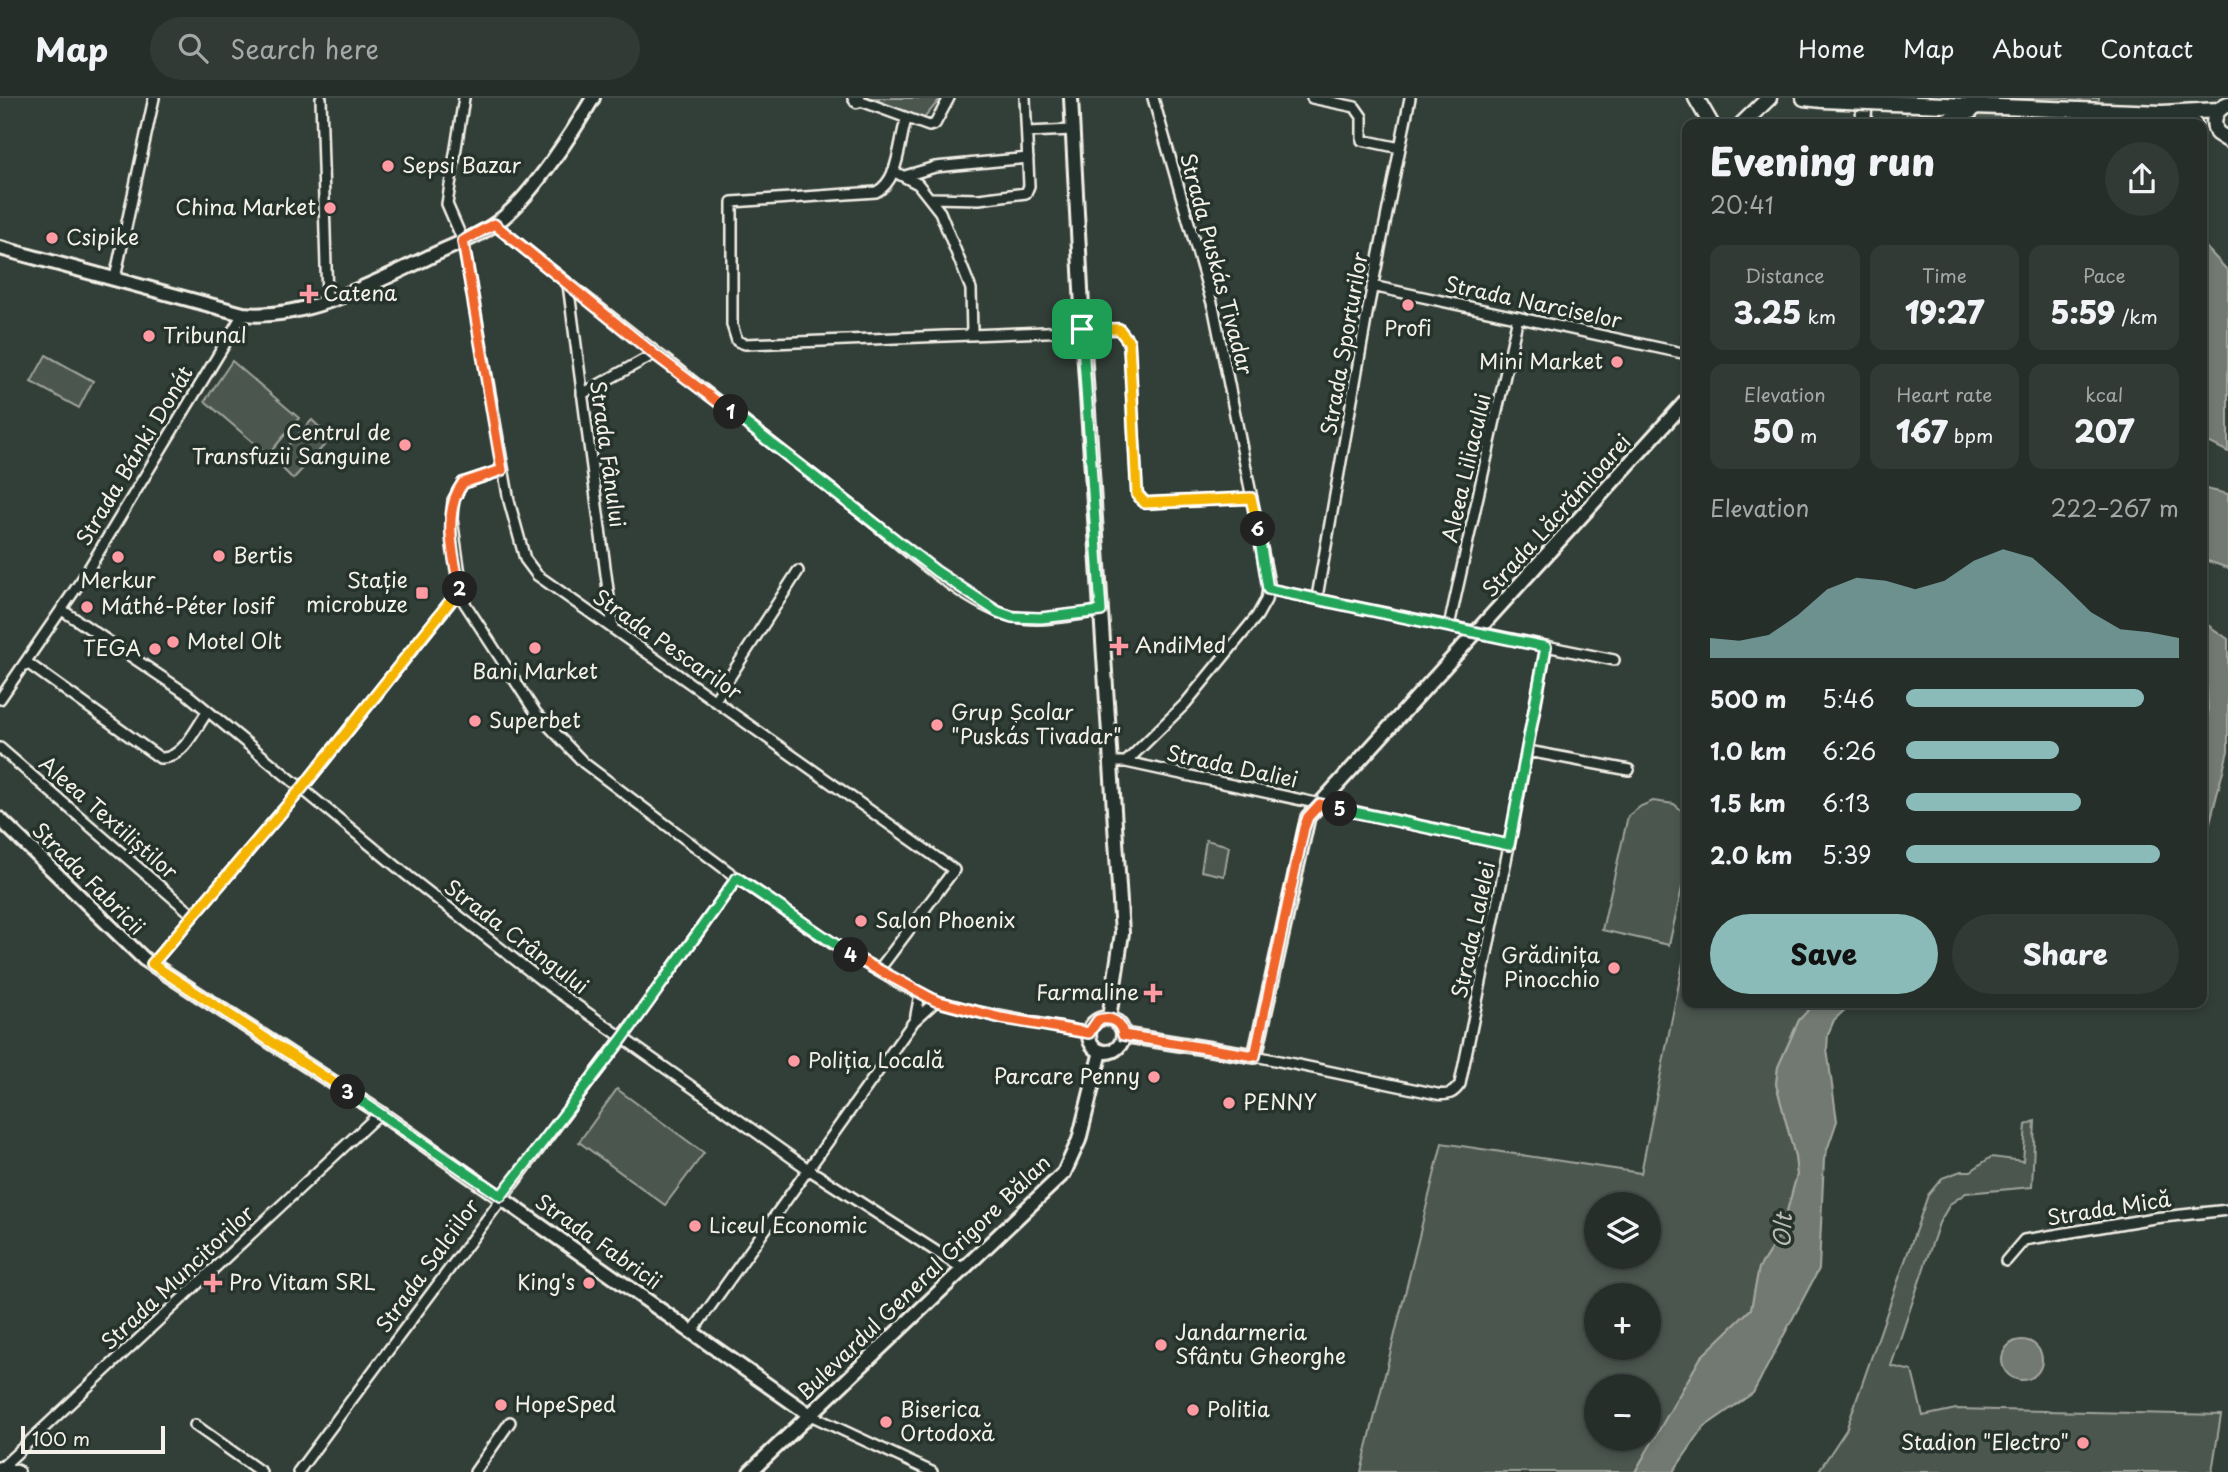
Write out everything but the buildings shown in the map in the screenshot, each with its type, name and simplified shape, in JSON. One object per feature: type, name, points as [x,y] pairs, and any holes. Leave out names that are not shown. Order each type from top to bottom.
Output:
[{"type":"main road","points":[[0,248],[243,314],[268,315],[365,287],[494,224],[527,192],[593,98]]},
{"type":"main road","points":[[1071,98],[1082,329],[1122,933],[1109,1018]]},
{"type":"main road","points":[[1696,98],[1708,119]]},
{"type":"main road","points":[[1747,119],[1769,98]]},
{"type":"main road","points":[[1804,98],[2162,113],[2223,105]]},
{"type":"main road","points":[[1863,119],[1865,98]]},
{"type":"main road","points":[[1962,98],[1986,107]]},
{"type":"main road","points":[[2223,105],[2213,121],[2224,139]]},
{"type":"main road","points":[[1946,119],[1986,107]]},
{"type":"main road","points":[[2162,113],[2179,119]]},
{"type":"main road","points":[[2207,130],[2224,139]]},
{"type":"main road","name":"Strada Lăcrămioarei","points":[[1255,1056],[1308,817],[1479,633],[1682,406]]},
{"type":"main road","name":"Strada Fabricii","points":[[0,819],[124,943],[152,964],[380,1113],[810,1415]]},
{"type":"main road","points":[[1109,1018],[1118,1023],[1123,1035],[1116,1048],[1101,1051],[1092,1044],[1089,1033],[1098,1020],[1109,1018]]},
{"type":"main road","points":[[1123,1035],[1255,1056]]},
{"type":"main road","name":"Bulevardul General Grigore Bălan","points":[[750,1472],[1064,1173],[1079,1140],[1101,1051]]},
{"type":"main road","points":[[0,1468],[17,1472]]},
{"type":"street","points":[[115,278],[155,98]]},
{"type":"street","points":[[321,98],[327,300]]},
{"type":"street","name":"Strada Pescarilor","points":[[464,98],[447,204],[463,241],[502,470],[520,546],[530,568],[954,870],[878,971]]},
{"type":"street","points":[[855,99],[921,125],[935,124],[949,98]]},
{"type":"street","points":[[932,198],[1021,195],[1029,186],[1025,98]]},
{"type":"street","name":"Strada Puskás Tivadar","points":[[1153,98],[1218,323],[1251,498],[1266,561],[1268,589]]},
{"type":"street","points":[[1312,98],[1355,107],[1362,117],[1362,140],[1400,148]]},
{"type":"street","name":"Strada Sporturilor","points":[[1317,597],[1372,286],[1410,98]]},
{"type":"street","points":[[906,120],[888,184],[876,191],[734,200],[732,295],[734,335],[737,341],[745,344],[1119,329],[1129,342],[1137,494],[1145,503],[1251,498]]},
{"type":"street","points":[[1027,132],[1073,130]]},
{"type":"street","points":[[905,176],[935,167],[1028,158]]},
{"type":"street","points":[[893,171],[905,176],[932,198],[971,289],[972,334]]},
{"type":"street","points":[[494,224],[654,354],[936,571],[985,605],[998,612],[1024,618],[1101,611]]},
{"type":"street","name":"Strada Fânului","points":[[568,284],[613,628]]},
{"type":"street","name":"Strada Narciselor","points":[[1372,286],[1682,353]]},
{"type":"street","name":"Strada Bánki Donát","points":[[0,699],[62,610],[243,314]]},
{"type":"street","name":"Aleea Liliacului","points":[[1449,626],[1518,317]]},
{"type":"street","points":[[582,394],[654,354]]},
{"type":"street","points":[[502,470],[463,483],[453,500],[453,539],[460,590],[470,613],[536,713],[566,747],[610,784],[737,878],[878,971],[920,994],[936,1001],[1001,1018],[1089,1033]]},
{"type":"street","points":[[715,700],[798,571]]},
{"type":"street","points":[[1126,762],[1172,718],[1223,658],[1262,610],[1268,589],[1614,660]]},
{"type":"street","points":[[152,964],[303,787],[460,590]]},
{"type":"street","name":"Strada Crângului","points":[[62,610],[208,711],[492,944],[808,1169],[965,1270]]},
{"type":"street","name":"Strada Lalelei","points":[[1255,1056],[1437,1094],[1451,1093],[1460,1084],[1528,751],[1546,647]]},
{"type":"street","points":[[26,662],[160,758],[169,759],[177,755],[208,711]]},
{"type":"street","name":"Aleea Textiliștilor","points":[[0,748],[193,915]]},
{"type":"street","points":[[1528,751],[1629,770]]},
{"type":"street","name":"Strada Daliei","points":[[1111,762],[1126,762],[1509,845]]},
{"type":"street","name":"Strada Salciilor","points":[[299,1472],[501,1196],[623,1038],[737,878]]},
{"type":"street","points":[[914,1021],[920,994]]},
{"type":"street","points":[[692,1332],[914,1021],[936,1001]]},
{"type":"street","name":"Strada Muncitorilor","points":[[0,1468],[380,1113]]},
{"type":"street","name":"Strada Mică","points":[[2007,1261],[2024,1240],[2154,1218],[2228,1210]]},
{"type":"street","points":[[810,1415],[932,1472]]},
{"type":"street","points":[[475,1472],[510,1422]]},
{"type":"street","points":[[195,1425],[261,1472]]},
{"type":"shaded area","points":[[870,98],[939,98],[940,99],[921,122]]},
{"type":"shaded area","points":[[1909,98],[2099,98],[2096,119],[1906,119]]},
{"type":"shaded area","points":[[46,355],[93,381],[79,408],[31,382]]},
{"type":"shaded area","points":[[232,361],[299,418],[268,455],[205,401]]},
{"type":"shaded area","points":[[312,420],[331,438],[293,479],[274,460]]},
{"type":"shaded area","points":[[1653,801],[1674,804],[1682,811],[1682,888],[1669,945],[1602,930],[1628,816]]},
{"type":"shaded area","points":[[1206,840],[1229,846],[1224,876],[1201,871]]},
{"type":"shaded area","points":[[1682,968],[1682,1008],[1810,1008],[1799,1020],[1778,1067],[1776,1084],[1795,1156],[1797,1175],[1781,1233],[1759,1268],[1751,1309],[1701,1357],[1661,1427],[1661,1374],[1584,1374],[1584,1451],[1647,1451],[1635,1472],[1361,1472],[1442,1143],[1641,1173]]},
{"type":"shaded area","points":[[617,1089],[704,1153],[665,1205],[579,1142]]},
{"type":"shaded area","points":[[2035,1121],[2032,1187],[1966,1193],[1950,1204],[1939,1223],[1891,1366],[1912,1371],[1923,1416],[1956,1409],[2221,1415],[2212,1472],[1818,1472],[1846,1430],[1928,1195],[1942,1178],[1961,1171],[1971,1171],[1991,1157],[2023,1161],[2026,1125]]},
{"type":"water","points":[[2207,248],[2228,271],[2228,452],[2207,442]]},
{"type":"water","points":[[2207,489],[2228,494],[2228,568],[2207,561]]},
{"type":"water","points":[[2207,624],[2228,639],[2228,751],[2207,834],[2207,720]]},
{"type":"water","name":"Olt","points":[[1810,1008],[1847,1008],[1834,1020],[1828,1034],[1827,1049],[1837,1121],[1824,1159],[1819,1269],[1753,1393],[1704,1427],[1673,1472],[1635,1472],[1647,1451],[1661,1451],[1661,1427],[1701,1357],[1751,1309],[1759,1268],[1781,1233],[1797,1175],[1795,1156],[1776,1084],[1778,1067],[1799,1020]]},
{"type":"water","points":[[2022,1340],[2030,1341],[2036,1346],[2041,1352],[2041,1368],[2036,1374],[2030,1379],[2022,1380],[2014,1379],[2008,1374],[2003,1368],[2002,1360],[2003,1352],[2008,1346],[2014,1341]]},
{"type":"place","name":"Sepsi Bazar","points":[[388,166]]},
{"type":"place","name":"China Market","points":[[330,208]]},
{"type":"place","name":"Csipike","points":[[52,238]]},
{"type":"place","name":"Catena","points":[[309,294]]},
{"type":"place","name":"Profi","points":[[1408,305]]},
{"type":"place","name":"Tribunal","points":[[149,336]]},
{"type":"place","name":"Mini Market","points":[[1617,362]]},
{"type":"place","name":"Centrul de Transfuzii Sanguine","points":[[405,445]]},
{"type":"place","name":"Bertis","points":[[219,556]]},
{"type":"place","name":"Merkur","points":[[118,557]]},
{"type":"place","name":"Stație microbuze","points":[[422,593]]},
{"type":"place","name":"Máthé-Péter Iosif","points":[[87,607]]},
{"type":"place","name":"Motel Olt","points":[[173,642]]},
{"type":"place","name":"AndiMed","points":[[1119,646]]},
{"type":"place","name":"Bani Market","points":[[535,648]]},
{"type":"place","name":"TEGA","points":[[155,649]]},
{"type":"place","name":"Superbet","points":[[475,721]]},
{"type":"place","name":"Grup Școlar \"Puskás Tivadar\"","points":[[937,725]]},
{"type":"place","name":"Salon Phoenix","points":[[861,921]]},
{"type":"place","name":"Grădinița Pinocchio","points":[[1614,968]]},
{"type":"place","name":"Farmaline","points":[[1153,993]]},
{"type":"place","name":"Poliția Locală","points":[[794,1061]]},
{"type":"place","name":"Parcare Penny","points":[[1154,1077]]},
{"type":"place","name":"PENNY","points":[[1229,1103]]},
{"type":"place","name":"Liceul Economic","points":[[695,1226]]},
{"type":"place","name":"Pro Vitam SRL","points":[[213,1283]]},
{"type":"place","name":"King's","points":[[589,1283]]},
{"type":"place","name":"Jandarmeria Sfântu Gheorghe","points":[[1161,1345]]},
{"type":"place","name":"HopeSped","points":[[501,1405]]},
{"type":"place","name":"Politia","points":[[1193,1410]]},
{"type":"place","name":"Biserica Ortodoxă","points":[[886,1422]]},
{"type":"place","name":"Stadion \"Electro\"","points":[[2083,1443]]},
{"type":"route","points":[[494,224],[654,354],[936,571],[985,605],[1012,617],[1064,617],[1101,611],[1082,329],[1119,329],[1129,342],[1137,494],[1145,503],[1251,498],[1266,561],[1268,589],[1546,647],[1509,845],[1320,804],[1308,817],[1255,1056],[1123,1035],[1121,1026],[1109,1018],[1094,1023],[1089,1033],[1001,1018],[936,1001],[861,962],[737,878],[623,1038],[501,1196],[380,1113],[152,964],[303,787],[460,590],[453,539],[453,500],[463,483],[502,470],[463,241],[494,224]]}]
